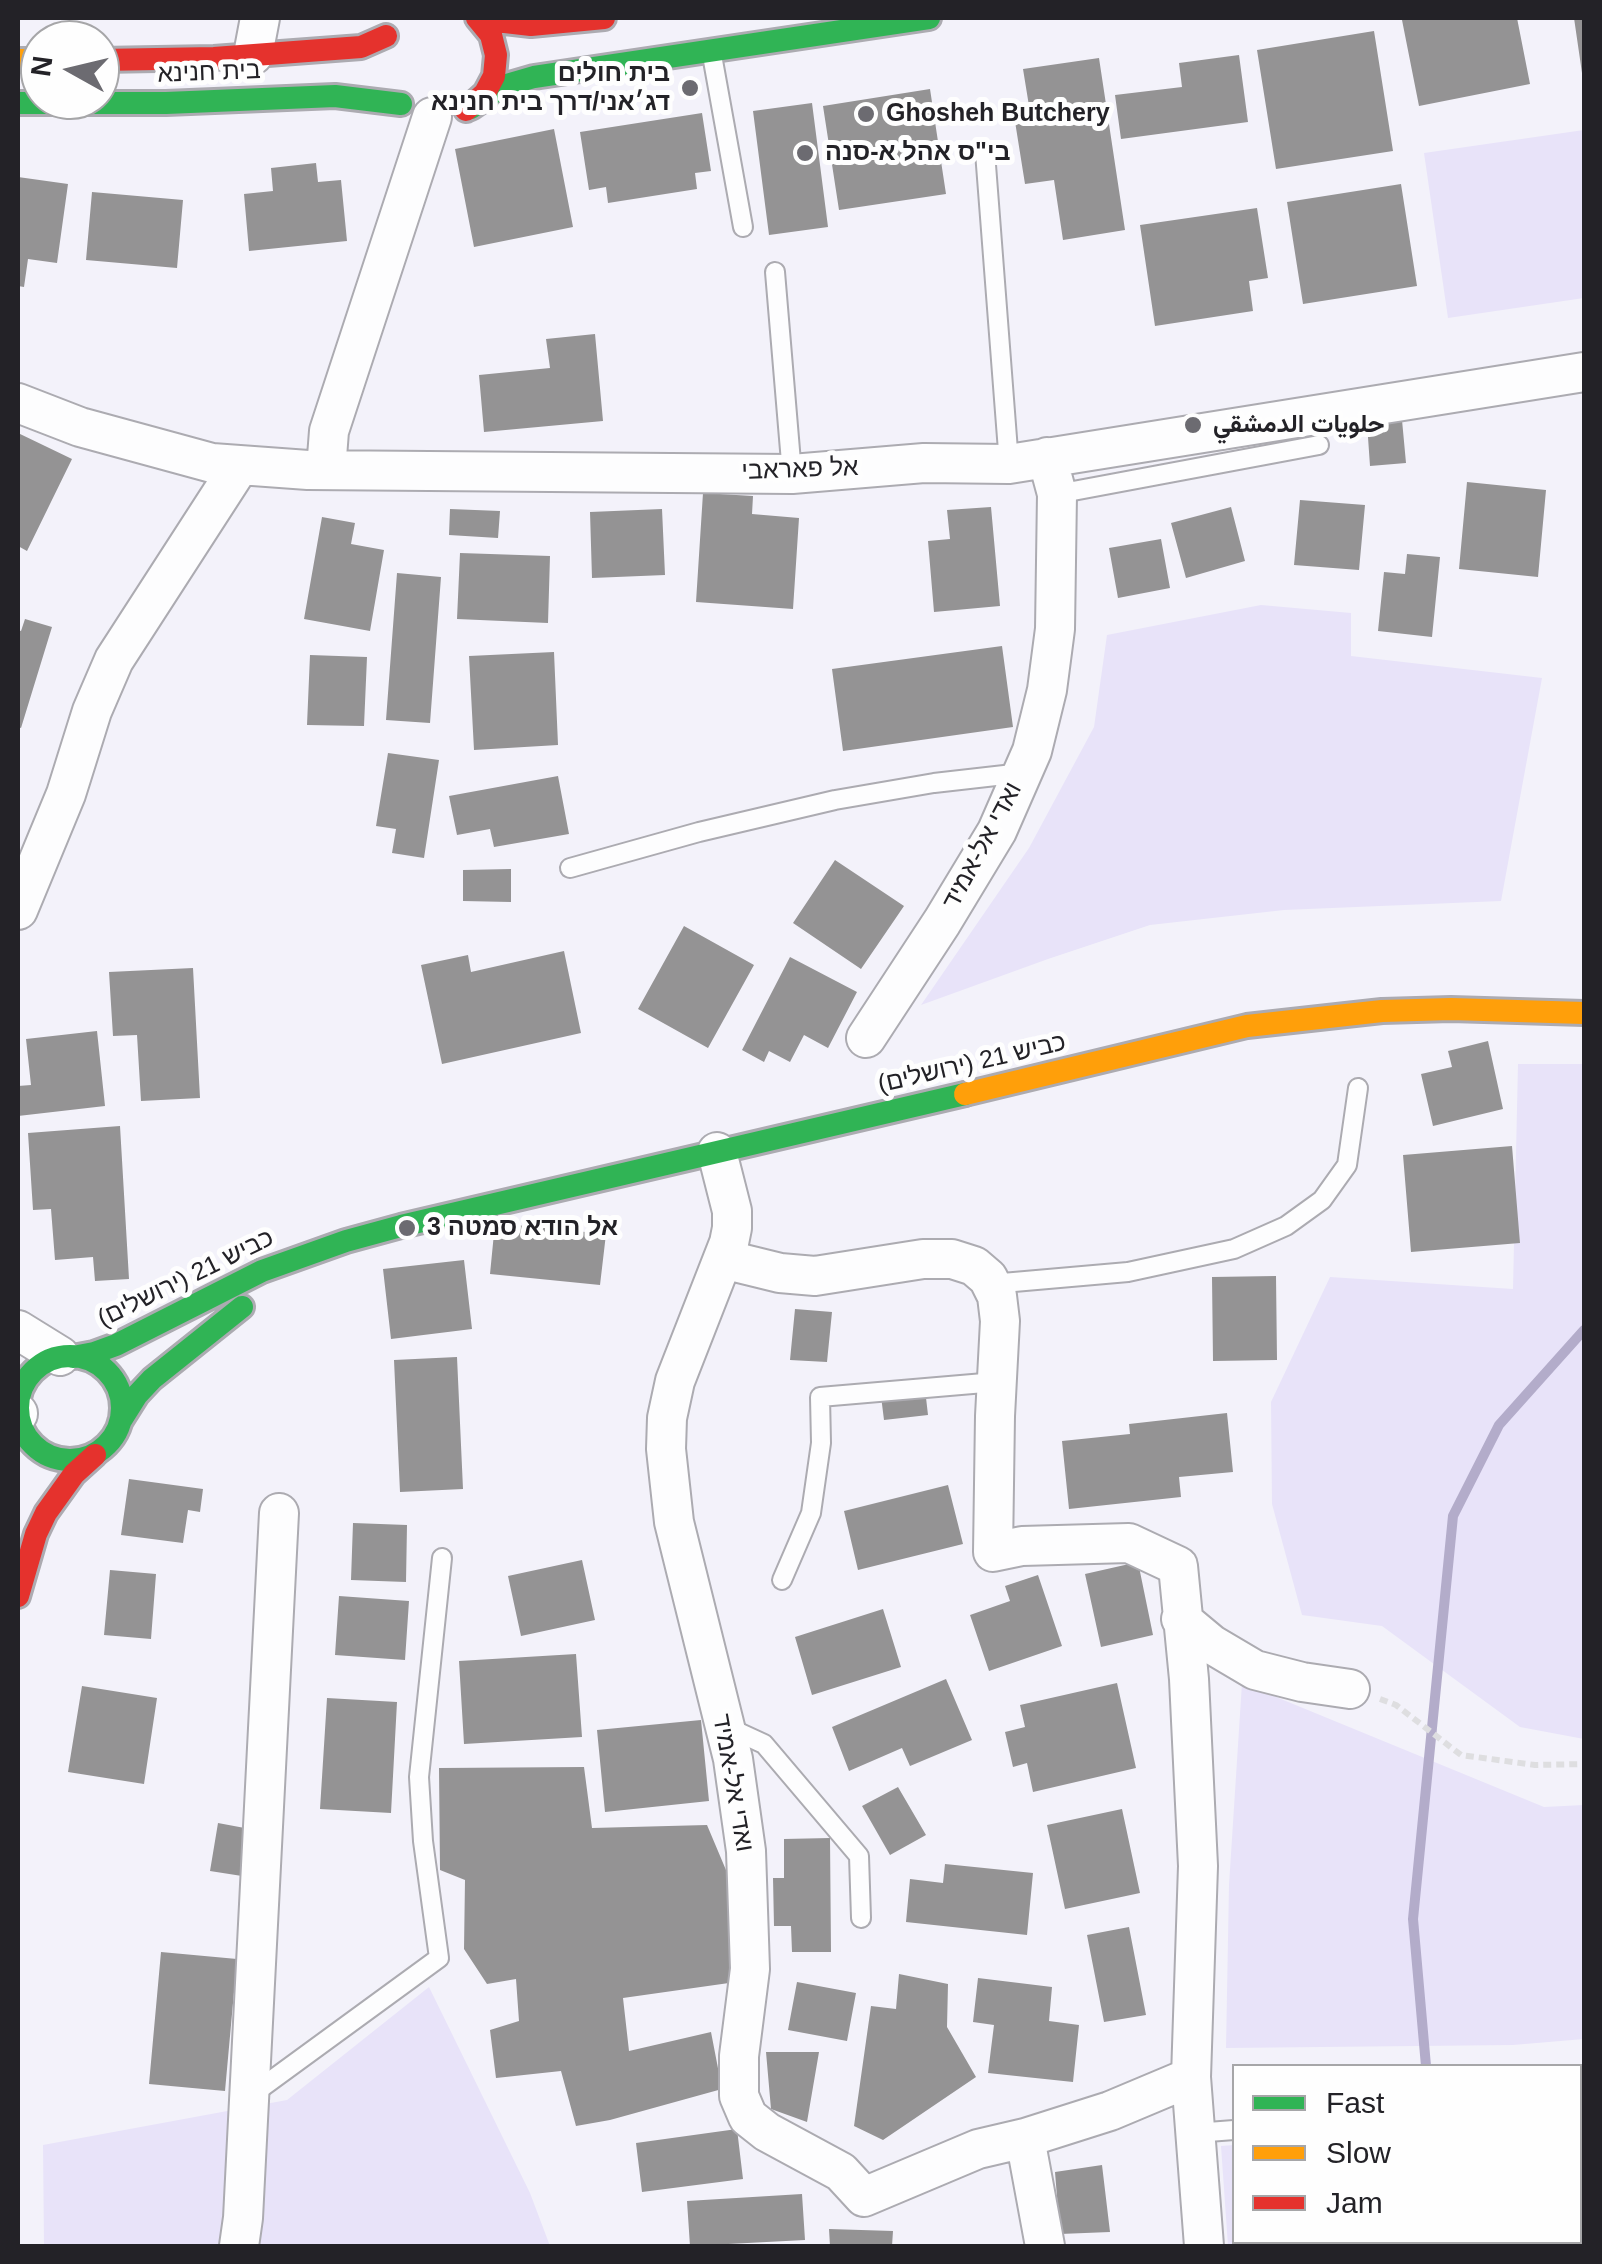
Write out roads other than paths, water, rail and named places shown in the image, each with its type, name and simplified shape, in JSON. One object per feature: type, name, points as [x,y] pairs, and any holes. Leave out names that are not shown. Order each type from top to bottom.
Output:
[{"type":"main road","points":[[478,18],[532,25],[604,18]]},
{"type":"main road","points":[[471,108],[485,94],[494,76],[496,55],[490,35],[478,18]]},
{"type":"main road","points":[[471,108],[503,86],[534,76],[930,18]]},
{"type":"main road","name":"בית חנינא","points":[[120,60],[361,48],[389,36]]},
{"type":"main road","points":[[385,80],[388,89],[417,111]]},
{"type":"main road","name":"בית חנינא","points":[[18,103],[166,103],[335,96],[452,116],[471,108]]},
{"type":"main road","name":"כביש 21 (ירושלים)","points":[[66,1356],[116,1344],[278,1264],[380,1232],[1247,1026],[1418,1009],[1584,1012]]},
{"type":"main road","name":"כביש 21 (ירושלים)","points":[[120,1422],[152,1379],[241,1307],[309,1266],[380,1232]]},
{"type":"main road","points":[[18,1454],[19,1393],[27,1377],[41,1364],[66,1356],[86,1358],[110,1373],[119,1388],[119,1428],[106,1447],[74,1474],[46,1514],[18,1596]]},
{"type":"main road","points":[[19,1417],[24,1434],[37,1450],[54,1458],[75,1460],[94,1455]]},
{"type":"street","points":[[253,54],[260,18]]},
{"type":"street","points":[[326,470],[329,431],[417,111]]},
{"type":"street","name":"אל פאראבי","points":[[18,403],[80,427],[212,463],[326,470],[792,474],[924,462],[1009,464],[1584,372]]},
{"type":"street","name":"ואדי אל-אמיד","points":[[866,1038],[997,831],[1032,752],[1056,629],[1057,494],[1047,457]]},
{"type":"street","points":[[18,910],[66,794],[104,682],[240,465]]},
{"type":"street","name":"ואדי אל-אמיד","points":[[717,1152],[732,1211],[732,1228],[675,1381],[667,1418],[666,1450],[674,1522],[732,1759],[746,1851],[750,1969],[739,2056],[739,2096],[748,2117],[767,2132],[841,2172],[864,2197],[978,2148],[1025,2138]]},
{"type":"street","points":[[723,1259],[816,1276],[923,1259],[952,1259],[974,1266],[988,1278],[997,1296],[1000,1320],[993,1552],[1022,1546],[1129,1542],[1178,1566],[1198,1866],[1191,2077],[1204,2246]]},
{"type":"street","points":[[18,1330],[66,1356]]},
{"type":"street","points":[[239,2246],[280,1514]]},
{"type":"street","points":[[1181,1619],[1211,1644],[1256,1670],[1302,1682],[1350,1688]]},
{"type":"street","points":[[1045,2246],[1025,2138],[1110,2111],[1191,2077]]},
{"type":"lane","points":[[711,50],[743,226]]},
{"type":"lane","points":[[984,152],[1009,464]]},
{"type":"lane","points":[[775,272],[792,474]]},
{"type":"lane","points":[[1057,494],[1319,445]]},
{"type":"lane","points":[[570,868],[698,832],[835,800],[934,783],[1022,774]]},
{"type":"lane","points":[[991,1284],[1128,1272],[1234,1249],[1286,1226],[1322,1200],[1347,1166],[1358,1088]]},
{"type":"lane","points":[[782,1580],[811,1513],[821,1443],[820,1397],[996,1382]]},
{"type":"lane","points":[[249,2096],[439,1958],[423,1841],[419,1777],[442,1558]]},
{"type":"lane","points":[[724,1726],[764,1744],[859,1856],[861,1918]]},
{"type":"lane","points":[[1195,2132],[1232,2130]]},
{"type":"waterway","points":[[1426,2064],[1413,1919],[1453,1516],[1499,1425],[1584,1330]]},
{"type":"place","name":"בית חולים דג׳אני/דרך בית חנינא","points":[[690,88]]},
{"type":"place","name":"Ghosheh Butchery","points":[[866,114]]},
{"type":"place","name":"בי\"ס אהל א-סנה","points":[[805,153]]},
{"type":"place","name":"حلويات الدمشقي","points":[[1193,425]]},
{"type":"place","name":"אל הודא סמטה 3","points":[[407,1228]]}]
